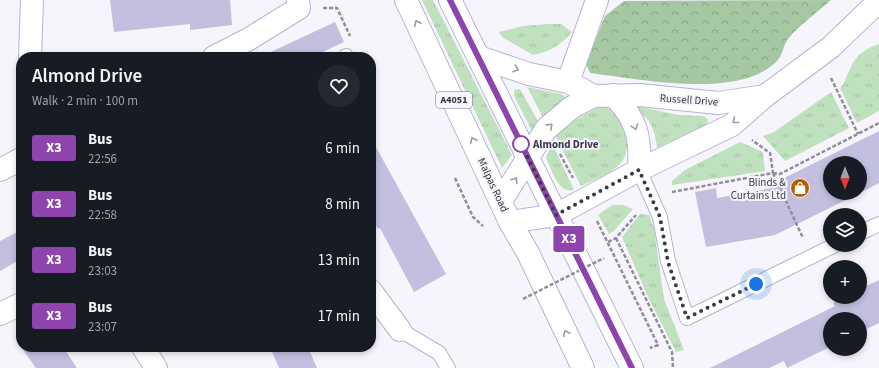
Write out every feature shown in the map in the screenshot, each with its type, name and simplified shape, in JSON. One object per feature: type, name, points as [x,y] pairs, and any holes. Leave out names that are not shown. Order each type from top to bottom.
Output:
[{"type":"street","points":[[30,52],[32,0]]},
{"type":"street","name":"Malpas Road","points":[[406,0],[510,222],[528,253],[583,368]]},
{"type":"street","points":[[450,0],[632,368]]},
{"type":"street","points":[[568,82],[597,0]]},
{"type":"street","points":[[224,52],[249,39],[298,4]]},
{"type":"street","name":"Russell Drive","points":[[510,222],[556,215],[639,170],[732,125],[765,96],[831,47],[878,4]]},
{"type":"street","name":"Russell Drive","points":[[479,57],[529,74],[568,82],[604,96],[627,109],[636,127],[640,154],[639,170]]},
{"type":"street","name":"Russell Drive","points":[[501,201],[546,129],[572,107],[604,96],[640,95],[718,103],[765,96]]},
{"type":"street","points":[[0,170],[16,162]]},
{"type":"street","points":[[376,298],[400,330]]},
{"type":"street","points":[[0,314],[16,306]]},
{"type":"street","points":[[146,352],[156,368]]},
{"type":"lane","points":[[639,170],[660,217],[668,262],[687,318],[823,251]]},
{"type":"lane","points":[[867,230],[879,224]]},
{"type":"lane","points":[[400,330],[439,353],[448,368]]},
{"type":"path","points":[[298,4],[337,8],[350,37],[347,52]]},
{"type":"path","points":[[820,55],[858,134]]},
{"type":"path","points":[[608,242],[616,238],[651,196],[772,173],[780,174],[879,123]]},
{"type":"path","points":[[732,125],[770,153],[772,173],[811,257]]},
{"type":"path","points":[[546,129],[608,242],[658,345],[649,349],[645,342]]},
{"type":"path","points":[[454,178],[473,217],[488,230]]},
{"type":"path","points":[[616,238],[672,352],[673,368]]},
{"type":"path","points":[[522,299],[604,258],[607,265]]},
{"type":"green space","points":[[422,0],[433,0],[512,155],[502,168]]},
{"type":"green space","points":[[831,0],[803,23],[786,41],[781,56],[777,61],[760,73],[739,80],[714,84],[661,82],[590,73],[586,64],[605,16],[624,1]]},
{"type":"green space","points":[[561,24],[572,32],[564,41],[554,47],[533,55],[502,37],[499,32],[523,26]]},
{"type":"green space","points":[[879,44],[879,111],[857,123],[840,88],[857,57],[869,48]]},
{"type":"green space","points":[[527,87],[561,94],[567,98],[552,109],[544,119]]},
{"type":"green space","points":[[520,89],[539,123],[532,131],[514,96],[514,90]]},
{"type":"green space","points":[[831,92],[849,128],[785,161],[763,136],[774,132]]},
{"type":"green space","points":[[602,106],[610,109],[622,122],[627,140],[627,149],[624,158],[615,169],[581,186],[556,137],[558,132],[563,128],[583,115]]},
{"type":"green space","points":[[635,106],[679,115],[703,116],[708,119],[707,124],[657,148],[652,126]]},
{"type":"green space","points":[[740,142],[763,152],[765,171],[672,185],[672,181],[685,170]]},
{"type":"green space","points":[[551,146],[554,147],[574,190],[564,188],[556,180],[546,158]]},
{"type":"green space","points":[[613,205],[623,205],[633,209],[614,231],[609,234],[598,215]]},
{"type":"green space","points":[[640,214],[649,215],[654,228],[664,299],[684,350],[676,352],[648,297],[622,237]]},
{"type":"building","points":[[110,0],[230,0],[232,25],[190,30],[190,24],[114,32]]},
{"type":"building","points":[[335,22],[344,42],[323,52],[271,52]]},
{"type":"building","points":[[879,131],[879,183],[867,189],[867,156],[828,156]]},
{"type":"building","points":[[376,147],[446,274],[414,292],[380,228],[378,229],[376,225]]},
{"type":"building","points":[[823,159],[823,200],[846,200],[830,208],[823,208],[823,211],[775,235],[706,247],[695,192],[716,188],[717,198],[783,186],[780,180]]},
{"type":"building","points":[[16,233],[16,262],[0,271],[0,241]]},
{"type":"building","points":[[879,280],[879,323],[867,329],[867,312],[823,312],[823,350],[787,368],[784,361],[769,368],[710,368],[835,306],[834,304],[867,304],[867,286]]},
{"type":"building","points":[[25,352],[66,352],[77,368],[36,368]]},
{"type":"building","points":[[272,352],[310,352],[317,368],[279,368]]},
{"type":"bus line","name":"X3","points":[[450,0],[632,368]]},
{"type":"place","name":"Almond Drive","points":[[521,144]]},
{"type":"place","name":"Blinds & Curtains Ltd","points":[[800,188]]},
{"type":"route","points":[[521,144],[556,215],[639,170],[660,217],[668,262],[687,318],[756,284]]}]
